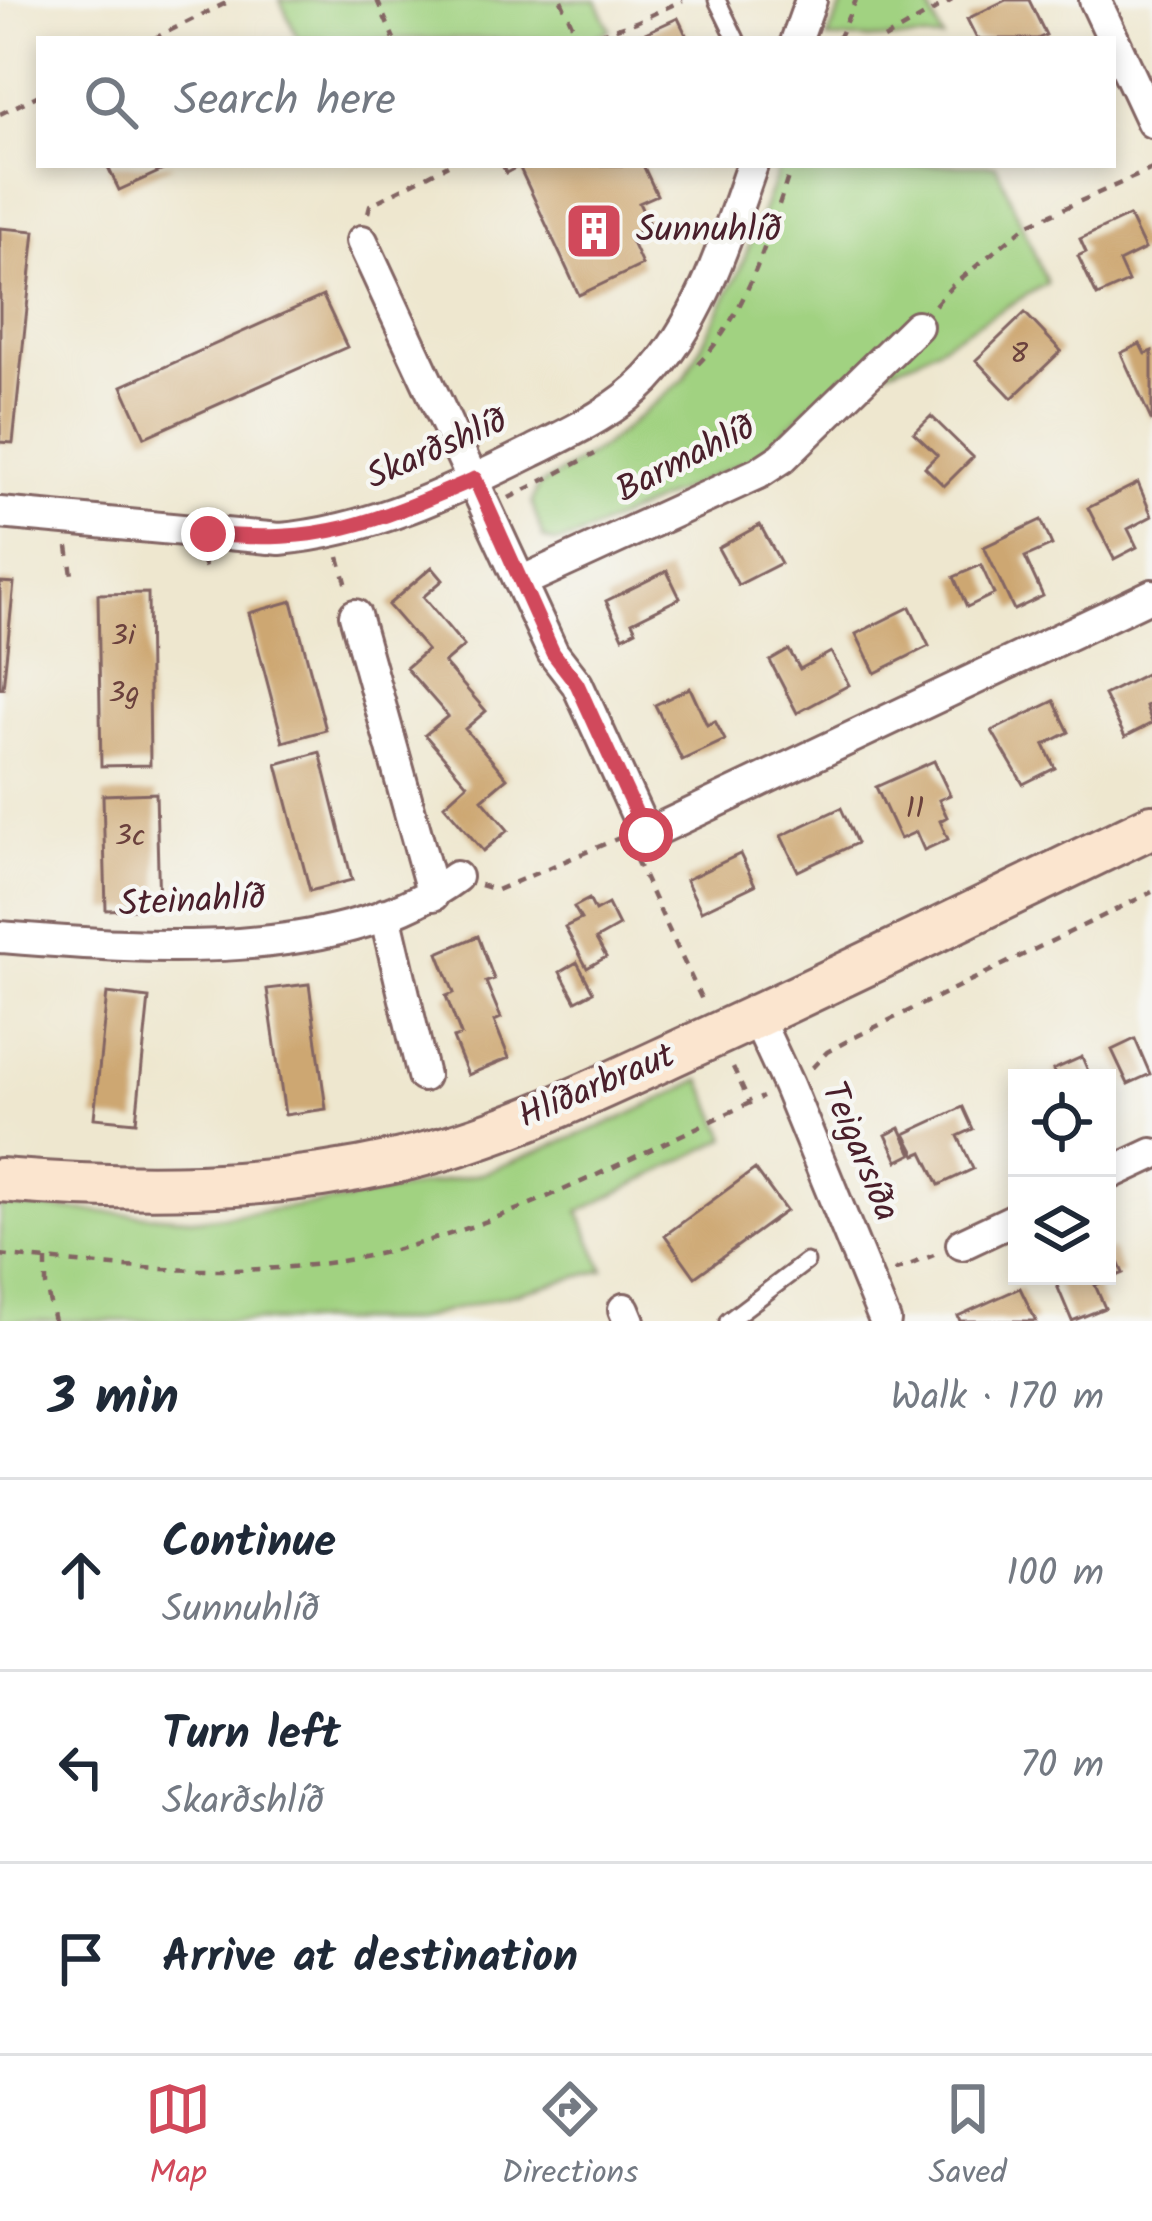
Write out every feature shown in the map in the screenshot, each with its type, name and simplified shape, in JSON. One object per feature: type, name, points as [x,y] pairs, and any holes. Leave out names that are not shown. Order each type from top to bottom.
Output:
[{"type":"main road","name":"Hlíðarbraut","points":[[0,1180],[133,1189],[206,1188],[325,1175],[402,1160],[548,1111],[1152,826]]},
{"type":"street","points":[[798,36],[811,0]]},
{"type":"street","points":[[1095,0],[1112,36]]},
{"type":"street","points":[[1116,45],[1152,122]]},
{"type":"street","name":"Skarðshlíð","points":[[0,513],[280,539],[316,536],[380,520],[475,479],[582,426],[647,379],[678,339],[704,288],[751,168]]},
{"type":"street","points":[[362,241],[553,653],[577,684],[646,835],[1152,595]]},
{"type":"street","name":"Barmahlíð","points":[[521,582],[759,473],[782,458],[916,326]]},
{"type":"street","points":[[355,615],[444,886]]},
{"type":"street","name":"Steinahlíð","points":[[0,938],[156,948],[229,944],[309,933],[385,914],[444,886]]},
{"type":"street","points":[[385,914],[423,1076]]},
{"type":"street","name":"Teigarsíða","points":[[756,1016],[885,1321]]},
{"type":"street","points":[[1116,1171],[1152,1154]]},
{"type":"street","points":[[962,1244],[1008,1222]]},
{"type":"lane","points":[[717,0],[735,36]]},
{"type":"lane","points":[[728,1321],[806,1262]]},
{"type":"path","points":[[159,36],[232,0]]},
{"type":"path","points":[[377,0],[393,36]]},
{"type":"path","points":[[560,0],[578,36]]},
{"type":"path","points":[[590,36],[683,0]]},
{"type":"path","points":[[839,36],[856,0]]},
{"type":"path","points":[[889,36],[952,0]]},
{"type":"path","points":[[0,114],[36,96]]},
{"type":"path","points":[[362,241],[370,205],[442,168]]},
{"type":"path","points":[[916,326],[953,285],[1028,225],[1152,170]]},
{"type":"path","points":[[68,547],[72,575]]},
{"type":"path","points":[[202,559],[207,573]]},
{"type":"path","points":[[444,886],[497,890],[624,836]]},
{"type":"path","points":[[806,1076],[818,1060],[853,1038],[1152,892]]},
{"type":"path","points":[[0,1255],[174,1268],[302,1266],[397,1248],[572,1187],[769,1095]]},
{"type":"path","points":[[870,1280],[962,1244]]},
{"type":"path","points":[[46,1260],[54,1321]]},
{"type":"green space","points":[[280,0],[596,0],[610,30],[597,36],[297,36]]},
{"type":"green space","points":[[845,0],[931,0],[927,3],[942,36],[828,36]]},
{"type":"green space","points":[[779,168],[997,168],[1047,283],[915,360],[820,396],[759,455],[577,537],[556,543],[543,538],[532,503],[537,487],[604,446],[684,379],[739,272]]},
{"type":"green space","points":[[701,1080],[727,1138],[579,1212],[604,1270],[410,1321],[0,1321],[0,1205],[202,1219],[346,1200],[484,1173],[622,1118]]},
{"type":"building","points":[[1006,0],[1029,0],[1046,35],[976,36],[967,19]]},
{"type":"building","points":[[678,18],[687,36],[639,36]]},
{"type":"building","points":[[108,168],[167,168],[119,190]]},
{"type":"building","name":"Sunnuhlíð","points":[[520,168],[644,168],[657,195],[639,203],[650,226],[629,236],[642,265],[579,295]]},
{"type":"building","points":[[1129,216],[1145,249],[1119,262],[1128,282],[1097,296],[1078,256],[1086,252],[1080,239]]},
{"type":"building","points":[[0,228],[35,231],[13,443],[0,442]]},
{"type":"building","points":[[323,296],[347,347],[145,437],[122,386]]},
{"type":"building","points":[[1025,313],[1061,351],[1012,398],[976,360]]},
{"type":"building","points":[[1140,344],[1145,354],[1152,351],[1152,422],[1121,353]]},
{"type":"building","points":[[931,416],[973,457],[944,486],[925,467],[937,455],[914,433]]},
{"type":"building","points":[[1138,483],[1152,516],[1128,529],[1137,547],[1114,559],[1088,508]]},
{"type":"building","points":[[1041,520],[1052,545],[1025,557],[1043,596],[1014,610],[984,547]]},
{"type":"building","points":[[760,525],[781,563],[738,585],[718,548]]},
{"type":"building","points":[[981,565],[994,594],[967,607],[954,577]]},
{"type":"building","points":[[432,567],[443,580],[423,597],[464,646],[444,663],[486,711],[465,729],[507,778],[482,799],[508,830],[483,851],[444,805],[467,784],[425,735],[448,716],[406,668],[427,650],[388,605]]},
{"type":"building","points":[[667,571],[680,598],[632,622],[636,630],[623,637],[606,601]]},
{"type":"building","points":[[0,582],[14,583],[3,688],[0,688]]},
{"type":"building","points":[[148,593],[150,765],[101,766],[98,594]]},
{"type":"building","points":[[292,601],[326,730],[283,742],[249,613]]},
{"type":"building","points":[[910,607],[929,646],[875,673],[856,634]]},
{"type":"building","points":[[789,650],[800,669],[831,652],[849,685],[797,713],[770,661]]},
{"type":"building","points":[[1152,671],[1152,703],[1146,706],[1152,723],[1125,737],[1104,695]]},
{"type":"building","points":[[690,688],[707,725],[715,721],[725,740],[682,760],[655,705]]},
{"type":"building","points":[[1054,701],[1069,732],[1044,745],[1055,768],[1023,784],[992,731]]},
{"type":"building","points":[[320,752],[352,880],[310,891],[277,764]]},
{"type":"building","points":[[934,761],[950,795],[939,800],[947,817],[940,821],[948,839],[924,850],[916,832],[900,839],[876,787]]},
{"type":"building","points":[[156,793],[159,908],[106,910],[103,795]]},
{"type":"building","points":[[841,808],[857,843],[798,871],[781,836]]},
{"type":"building","points":[[740,854],[755,885],[701,911],[686,880]]},
{"type":"building","points":[[589,899],[595,911],[608,904],[619,926],[596,939],[606,957],[587,968],[565,927],[581,919],[574,907]]},
{"type":"building","points":[[478,936],[494,979],[486,982],[501,1018],[494,1021],[509,1058],[468,1075],[453,1038],[461,1035],[446,996],[454,993],[438,953]]},
{"type":"building","points":[[577,962],[593,992],[576,1001],[560,972]]},
{"type":"building","points":[[309,984],[326,1109],[285,1115],[267,989]]},
{"type":"building","points":[[107,993],[149,998],[136,1122],[94,1118]]},
{"type":"building","points":[[1135,1039],[1150,1074],[1128,1084],[1112,1050]]},
{"type":"building","points":[[1082,1057],[1087,1069],[1055,1069]]},
{"type":"building","points":[[963,1107],[973,1129],[958,1136],[973,1169],[939,1185],[923,1152],[916,1155],[905,1134]]},
{"type":"building","points":[[900,1128],[912,1154],[898,1161],[886,1135]]},
{"type":"building","points":[[755,1169],[786,1211],[695,1277],[665,1235]]},
{"type":"building","points":[[1057,1285],[1095,1285],[1105,1308],[1072,1321]]},
{"type":"building","points":[[1020,1288],[1036,1321],[960,1321],[958,1316]]},
{"type":"place","name":"Sunnuhlíð","points":[[594,231]]},
{"type":"route","points":[[208,534],[280,539],[316,536],[380,520],[475,479],[553,653],[577,684],[646,835]]}]
